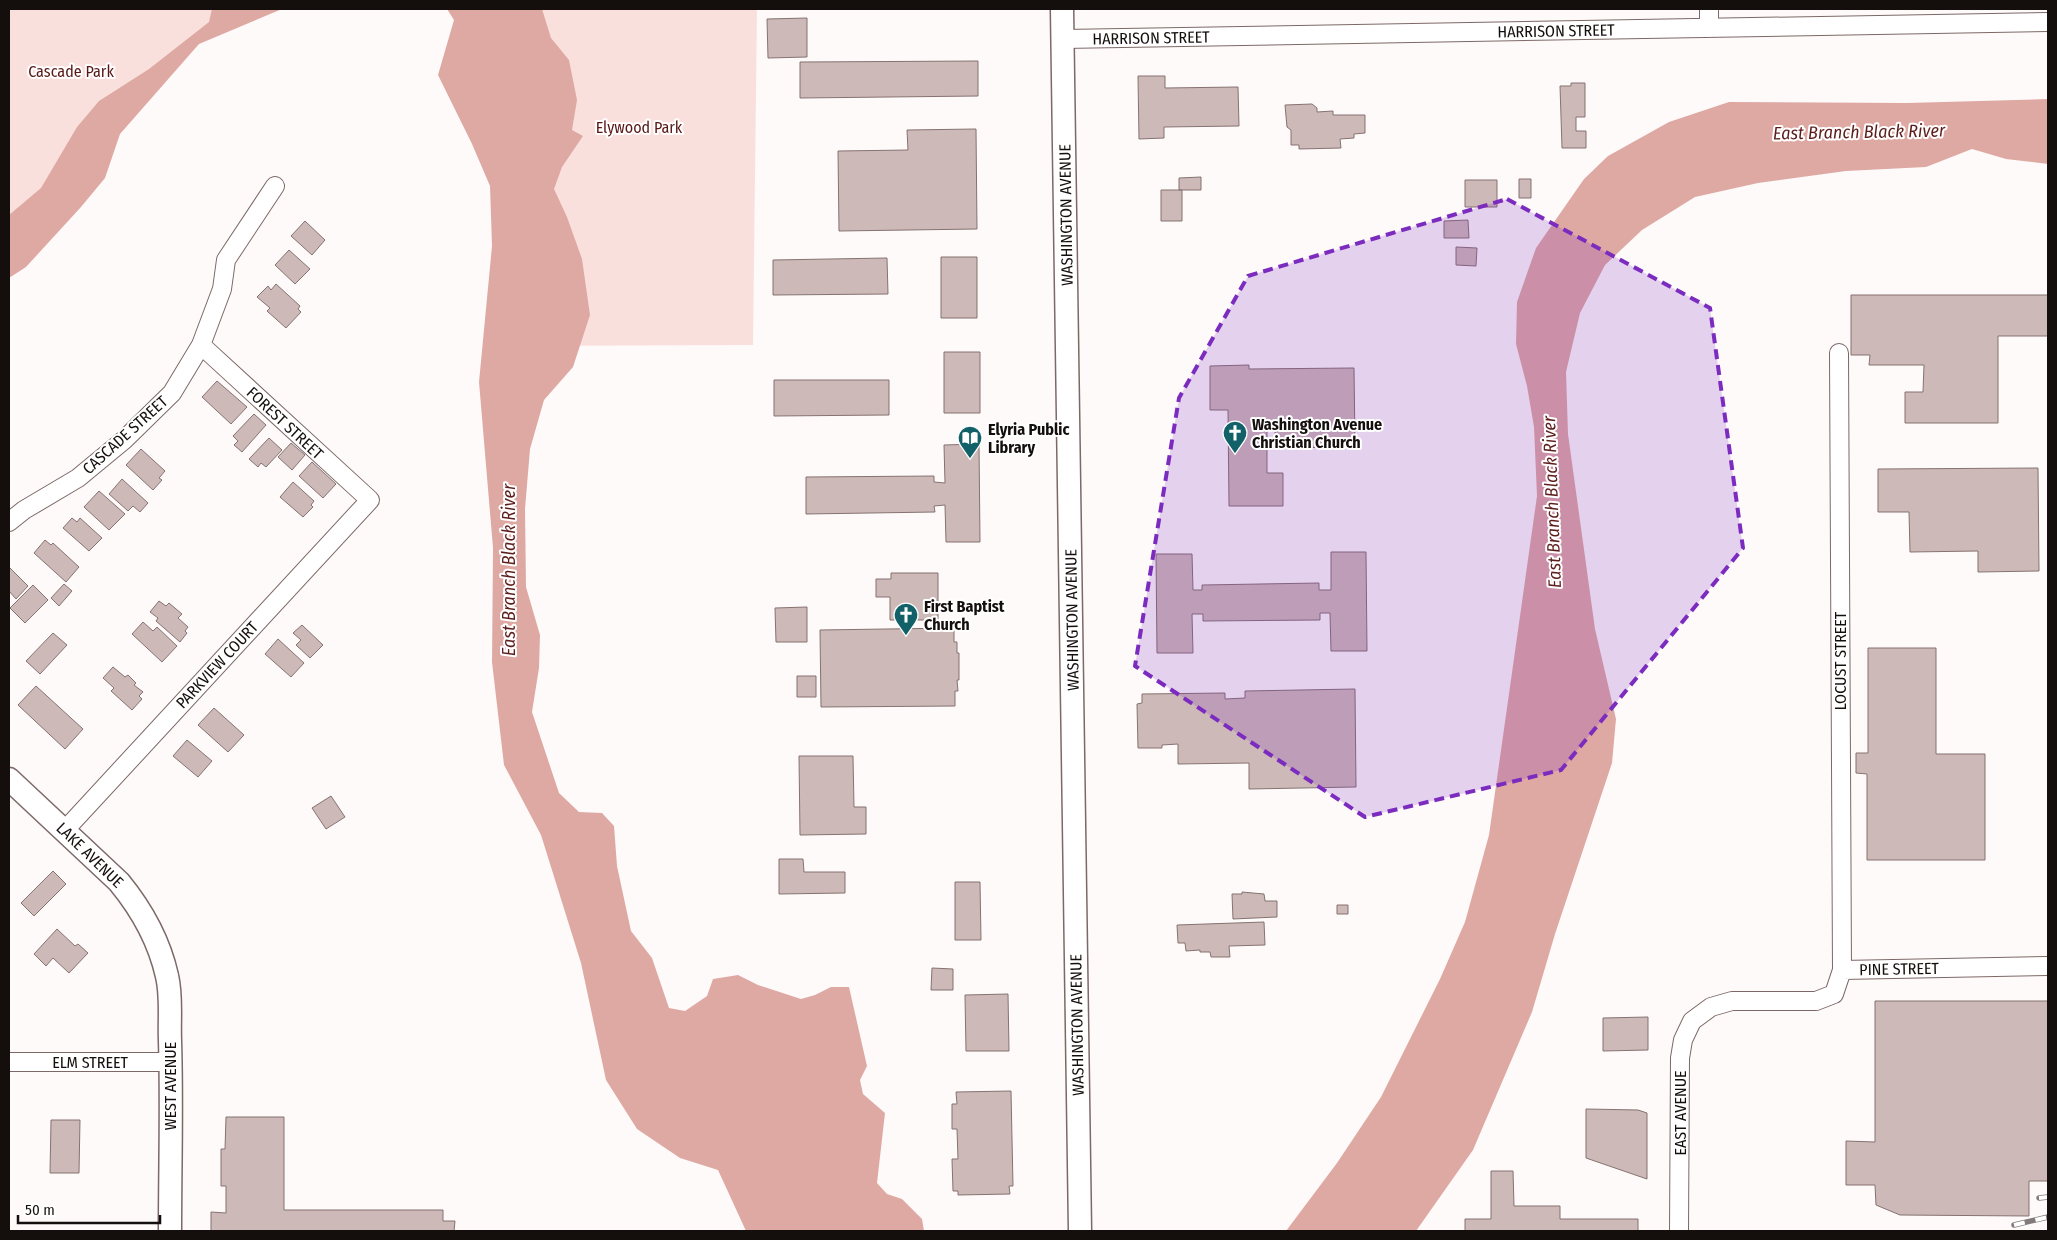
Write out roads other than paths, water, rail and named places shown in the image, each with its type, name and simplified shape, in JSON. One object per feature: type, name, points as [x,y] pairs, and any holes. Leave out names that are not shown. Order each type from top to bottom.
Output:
[{"type":"street","name":"WASHINGTON AVENUE","points":[[1062,9],[1080,1231]]},
{"type":"street","points":[[1709,9],[1709,28]]},
{"type":"street","name":"HARRISON STREET","points":[[1063,39],[2048,22]]},
{"type":"street","name":"CASCADE STREET","points":[[9,522],[24,510],[78,478],[124,440],[172,393],[201,345],[222,289],[226,260],[275,186]]},
{"type":"street","name":"FOREST STREET","points":[[201,345],[370,500]]},
{"type":"street","name":"LOCUST STREET","points":[[1839,353],[1842,970]]},
{"type":"street","name":"PARKVIEW COURT","points":[[64,830],[370,500]]},
{"type":"street","name":"LAKE AVENUE","points":[[9,779],[102,865],[133,899],[149,923],[157,942]]},
{"type":"street","name":"WEST AVENUE","points":[[157,942],[168,978],[170,1231]]},
{"type":"street","name":"PINE STREET","points":[[1711,1007],[1732,1001],[1816,1001],[1834,994],[1842,970],[2048,966]]},
{"type":"street","name":"EAST AVENUE","points":[[1679,1231],[1680,1058],[1683,1040],[1692,1021],[1711,1007]]},
{"type":"street","name":"ELM STREET","points":[[9,1062],[170,1062]]},
{"type":"water","points":[[212,9],[282,9],[199,44],[120,134],[105,178],[26,267],[9,278],[9,215],[41,188],[77,127],[99,101],[149,69],[209,22]]},
{"type":"water","name":"East Branch Black River","points":[[447,9],[542,9],[551,38],[569,60],[577,100],[572,130],[583,136],[562,167],[554,189],[567,217],[582,259],[590,315],[573,367],[544,400],[530,449],[525,509],[526,587],[540,635],[539,668],[532,712],[559,793],[579,812],[602,813],[614,826],[617,866],[631,931],[652,958],[669,1008],[685,1011],[707,996],[713,979],[738,975],[758,985],[801,999],[831,987],[849,987],[867,1066],[860,1080],[863,1094],[885,1113],[877,1183],[887,1194],[902,1199],[922,1219],[924,1231],[746,1231],[718,1170],[680,1158],[637,1129],[606,1080],[581,963],[541,835],[504,765],[492,662],[493,548],[479,382],[492,246],[490,186],[472,144],[438,75],[454,20]]},
{"type":"water","name":"East Branch Black River","points":[[2048,99],[2048,164],[2006,159],[1972,149],[1926,167],[1846,171],[1758,183],[1695,197],[1642,230],[1605,265],[1580,313],[1566,372],[1568,434],[1595,629],[1616,719],[1612,763],[1555,934],[1532,1012],[1473,1150],[1416,1231],[1286,1231],[1337,1163],[1381,1097],[1440,979],[1465,922],[1489,835],[1537,496],[1534,427],[1527,386],[1516,344],[1517,302],[1536,248],[1584,179],[1608,156],[1669,122],[1729,102],[1907,103]]},
{"type":"railway","points":[[2039,1198],[2048,1197]]},
{"type":"railway","points":[[2014,1225],[2048,1217]]},
{"type":"place","name":"Washington Avenue Christian Church","points":[[1235,454]]},
{"type":"place","name":"Elyria Public Library","points":[[970,459]]},
{"type":"place","name":"First Baptist Church","points":[[906,636]]},
{"type":"park label","name":"Cascade Park","points":[[71,71]]},
{"type":"park label","name":"Elywood Park","points":[[639,127]]}]
